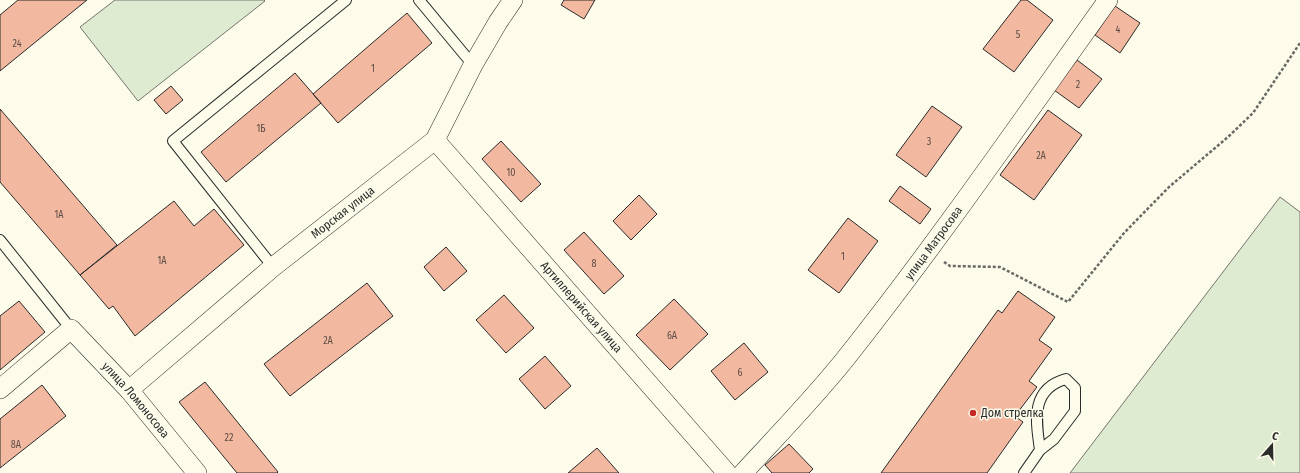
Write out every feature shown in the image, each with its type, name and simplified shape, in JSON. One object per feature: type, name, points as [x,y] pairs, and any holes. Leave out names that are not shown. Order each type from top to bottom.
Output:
[{"type":"street","name":"Морская улица","points":[[129,390],[273,267],[435,140],[473,65],[498,22],[513,0]]},
{"type":"street","name":"улица Матросова","points":[[743,473],[822,387],[845,359],[927,252],[1108,0]]},
{"type":"street","name":"Артиллерийская улица","points":[[435,140],[727,473]]},
{"type":"street","points":[[0,389],[71,329]]},
{"type":"street","name":"улица Ломоносова","points":[[71,329],[129,390],[197,473]]},
{"type":"lane","points":[[273,267],[173,141],[346,0]]},
{"type":"lane","points":[[419,0],[473,65]]},
{"type":"lane","points":[[0,240],[71,329]]},
{"type":"lane","points":[[1024,473],[1040,450],[1054,439],[1075,411],[1075,388],[1066,379],[1057,382],[1046,391],[1036,412],[1040,450]]},
{"type":"path","points":[[927,252],[950,266],[1000,267],[1068,302],[1130,227],[1169,187],[1228,137],[1253,113],[1300,43]]},
{"type":"green space","points":[[115,0],[265,1],[138,101],[80,27]]},
{"type":"green space","points":[[1280,197],[1300,212],[1300,473],[1070,473]]},
{"type":"building","points":[[18,0],[87,0],[0,71],[0,15]]},
{"type":"building","points":[[564,0],[595,0],[584,19],[561,5]]},
{"type":"building","points":[[1021,0],[1027,0],[1053,20],[1014,72],[983,49]]},
{"type":"building","points":[[1115,6],[1140,23],[1120,53],[1095,35]]},
{"type":"building","points":[[407,13],[432,43],[338,123],[313,94]]},
{"type":"building","points":[[1077,60],[1102,79],[1079,108],[1054,90]]},
{"type":"building","points":[[295,73],[321,103],[226,182],[201,152]]},
{"type":"building","points":[[171,86],[183,100],[166,114],[154,100]]},
{"type":"building","points":[[932,106],[962,127],[926,177],[896,155]]},
{"type":"building","points":[[0,109],[117,245],[80,275],[0,182]]},
{"type":"building","points":[[1048,110],[1082,135],[1034,200],[1000,175]]},
{"type":"building","points":[[501,141],[541,184],[521,202],[482,159]]},
{"type":"building","points":[[900,186],[931,209],[920,224],[889,201]]},
{"type":"building","points":[[639,195],[657,214],[631,240],[613,221]]},
{"type":"building","points":[[174,201],[194,226],[214,209],[244,245],[135,336],[113,306],[109,309],[80,275]]},
{"type":"building","points":[[848,218],[878,241],[839,293],[808,270]]},
{"type":"building","points":[[584,232],[624,276],[604,294],[564,250]]},
{"type":"building","points":[[446,247],[467,271],[444,291],[424,267]]},
{"type":"building","points":[[367,283],[393,316],[290,396],[264,364]]},
{"type":"building","points":[[1018,291],[1055,317],[1039,340],[1052,349],[1029,381],[1037,387],[1015,416],[1023,422],[987,473],[881,473],[998,310],[1002,313]]},
{"type":"building","points":[[504,295],[534,328],[506,353],[476,320]]},
{"type":"building","points":[[674,299],[708,334],[670,370],[636,335]]},
{"type":"building","points":[[19,301],[45,332],[0,370],[0,316]]},
{"type":"building","points":[[744,343],[768,372],[735,400],[711,371]]},
{"type":"building","points":[[545,356],[571,386],[545,409],[519,379]]},
{"type":"building","points":[[205,382],[278,472],[277,473],[237,473],[179,402]]},
{"type":"building","points":[[42,385],[66,416],[0,468],[0,419]]},
{"type":"building","points":[[789,444],[813,469],[809,473],[772,473],[765,465]]},
{"type":"building","points":[[597,448],[619,473],[568,473]]},
{"type":"place","name":"Дом стрелка","points":[[973,413]]}]
